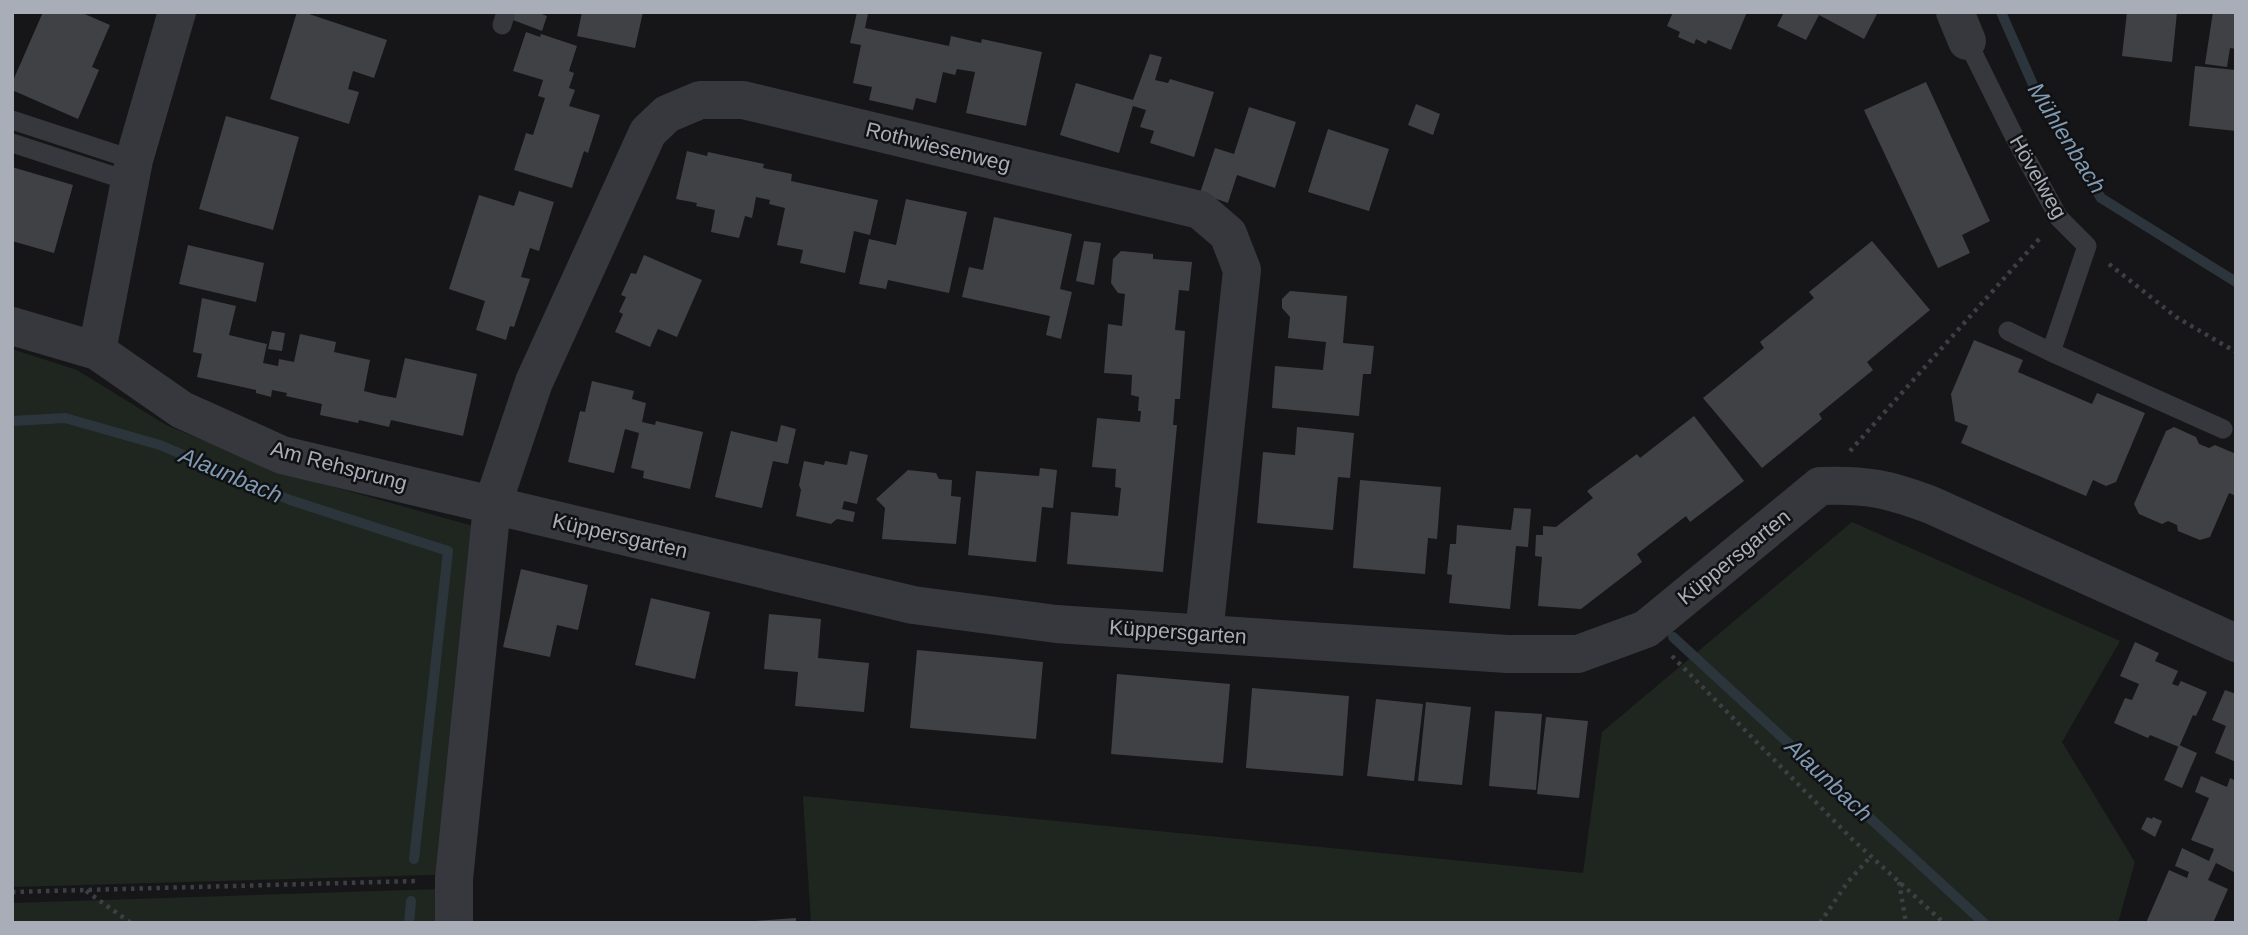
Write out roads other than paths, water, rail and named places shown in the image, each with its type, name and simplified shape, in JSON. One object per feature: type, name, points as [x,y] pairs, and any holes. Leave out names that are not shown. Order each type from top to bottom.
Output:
[{"type":"street","points":[[97,351],[132,171],[177,12]]},
{"type":"street","name":"Rothwiesenweg","points":[[492,506],[534,382],[648,132],[667,114],[700,100],[743,100],[1200,210],[1228,234],[1242,270],[1204,634]]},
{"type":"street","name":"Am Rehsprung","points":[[12,326],[97,351],[182,410],[282,455],[492,506]]},
{"type":"street","name":"Küppersgarten","points":[[492,506],[913,605],[1056,624],[1507,654],[1578,654],[1646,629],[1821,486],[1852,484],[1892,490],[1905,495],[2236,643]]},
{"type":"street","points":[[454,923],[454,879],[492,506]]},
{"type":"lane","name":"Hövelweg","points":[[1961,27],[2014,136],[2059,218],[2087,246],[2051,352]]},
{"type":"lane","points":[[12,120],[132,171]]},
{"type":"lane","points":[[12,143],[132,171]]},
{"type":"lane","points":[[2008,331],[2223,429]]},
{"type":"waterway","name":"Mühlenbach","points":[[2001,12],[2038,96],[2101,198],[2236,282]]},
{"type":"waterway","name":"Alaunbach","points":[[12,421],[65,418],[160,445],[290,500],[448,551],[414,859]]},
{"type":"waterway","name":"Alaunbach","points":[[1673,637],[1984,923]]},
{"type":"waterway","points":[[409,923],[411,901]]}]
